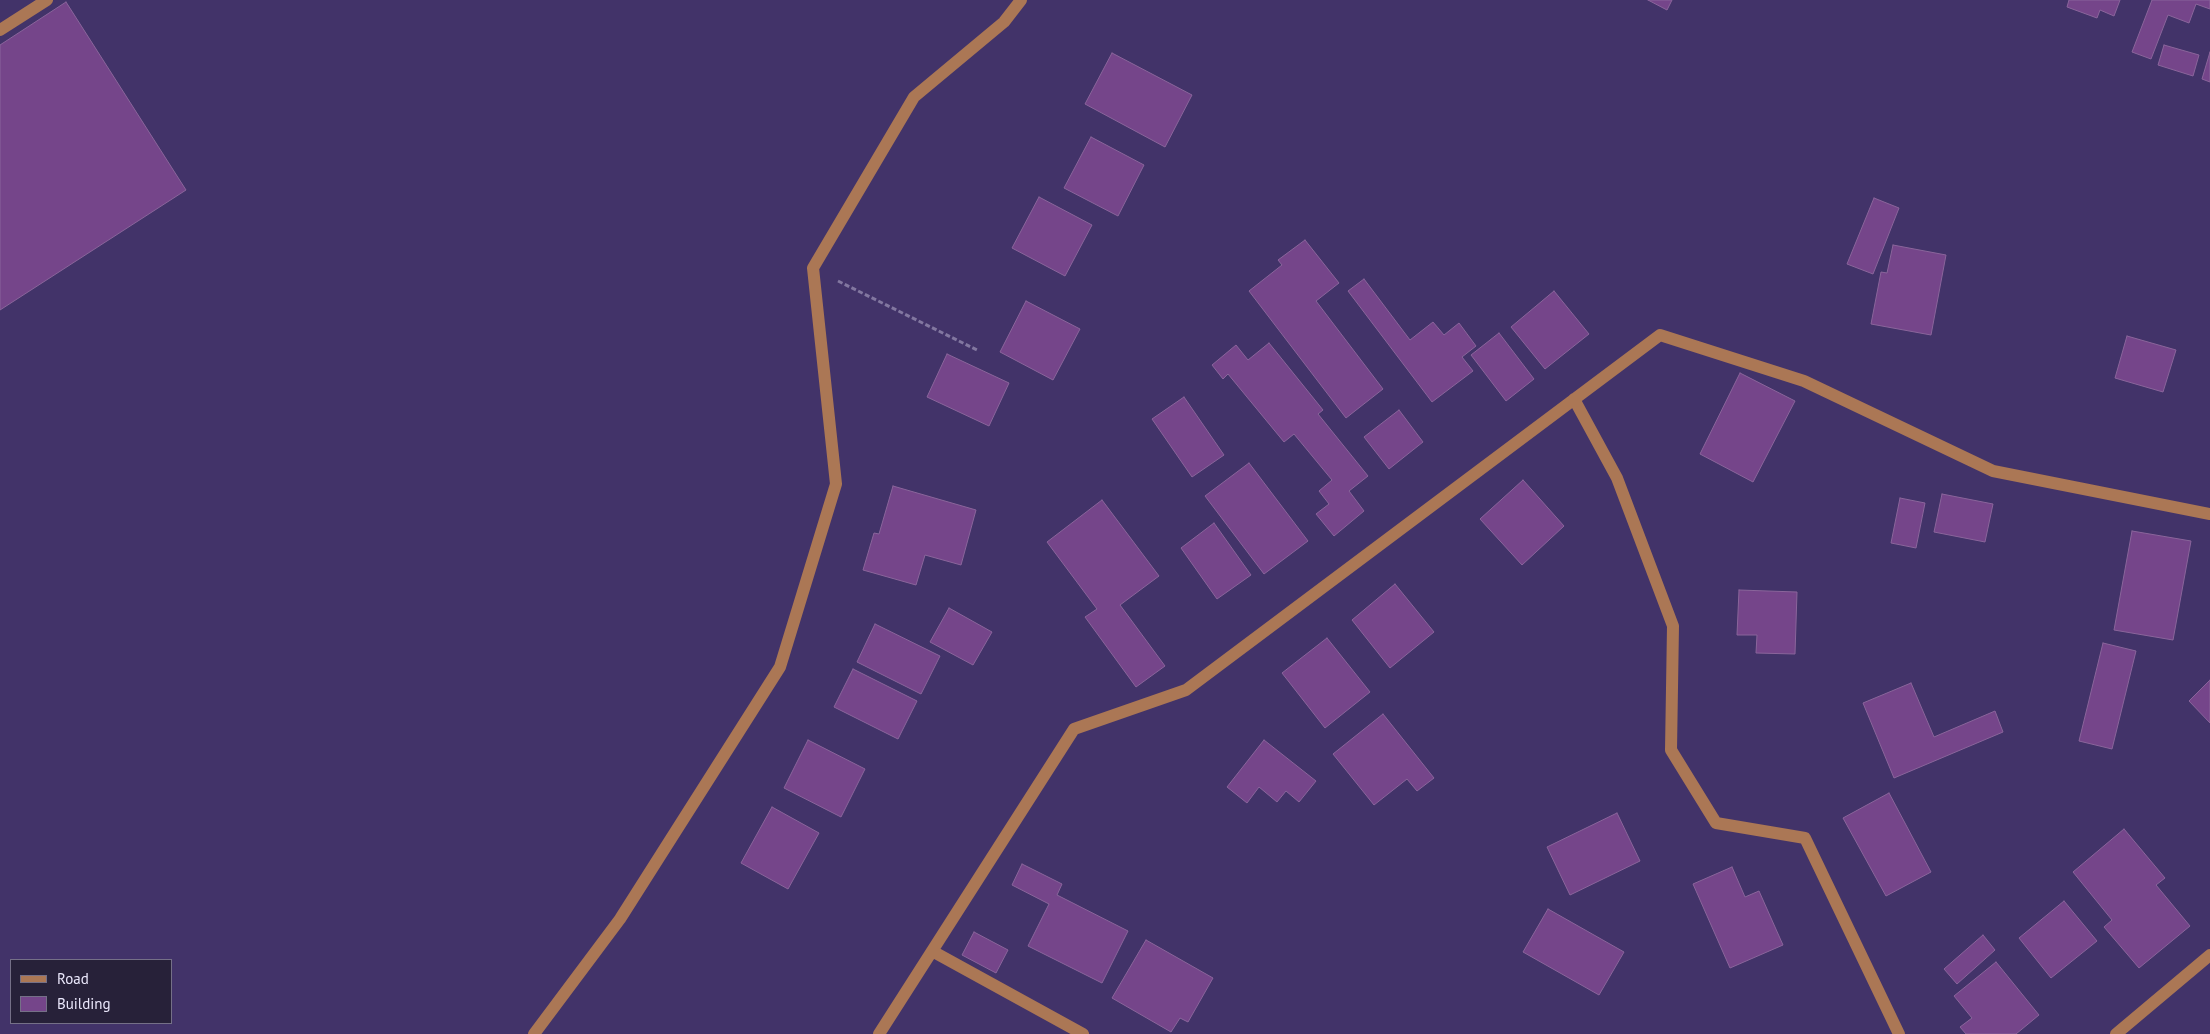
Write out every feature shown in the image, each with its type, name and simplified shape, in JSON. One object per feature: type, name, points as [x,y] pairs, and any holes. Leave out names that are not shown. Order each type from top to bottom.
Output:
[{"type":"lane","points":[[0,30],[47,0]]},
{"type":"lane","points":[[534,1034],[620,919],[780,667],[836,484],[813,268],[914,97],[1004,22],[1021,0]]},
{"type":"lane","points":[[879,1034],[1074,729],[1186,690],[1660,335],[1804,381],[1993,470],[2210,514]]},
{"type":"lane","points":[[1574,399],[1617,478],[1673,626],[1671,750],[1716,823],[1805,838],[1899,1034]]},
{"type":"lane","points":[[932,951],[1083,1034]]},
{"type":"lane","points":[[2116,1034],[2210,955]]},
{"type":"path","points":[[813,268],[977,350]]},
{"type":"building","points":[[1648,0],[1672,0],[1667,10]]},
{"type":"building","points":[[2069,0],[2120,0],[2114,16],[2100,10],[2097,18],[2067,7]]},
{"type":"building","points":[[2152,0],[2210,0],[2210,9],[2196,4],[2189,23],[2168,15],[2151,59],[2132,52]]},
{"type":"building","points":[[66,2],[186,190],[0,310],[0,45]]},
{"type":"building","points":[[2164,45],[2199,55],[2193,76],[2158,65]]},
{"type":"building","points":[[2210,52],[2210,82],[2202,79]]},
{"type":"building","points":[[1112,53],[1192,95],[1165,147],[1085,104]]},
{"type":"building","points":[[1091,137],[1144,165],[1118,216],[1064,188]]},
{"type":"building","points":[[1039,197],[1092,225],[1065,276],[1012,248]]},
{"type":"building","points":[[1874,198],[1899,208],[1873,274],[1847,264]]},
{"type":"building","points":[[1305,240],[1339,283],[1316,301],[1383,389],[1346,418],[1249,291],[1282,265],[1278,260]]},
{"type":"building","points":[[1893,245],[1946,255],[1931,335],[1871,324],[1881,272],[1887,273]]},
{"type":"building","points":[[1364,279],[1410,340],[1433,322],[1444,335],[1459,323],[1476,346],[1462,357],[1473,371],[1432,402],[1348,291]]},
{"type":"building","points":[[1554,291],[1589,334],[1545,369],[1511,327]]},
{"type":"building","points":[[1026,301],[1080,329],[1053,380],[1000,352]]},
{"type":"building","points":[[1499,333],[1534,379],[1506,401],[1471,355]]},
{"type":"building","points":[[2127,336],[2176,350],[2163,392],[2115,378]]},
{"type":"building","points":[[1269,343],[1323,410],[1318,414],[1368,476],[1349,491],[1364,511],[1334,536],[1316,514],[1329,504],[1319,491],[1332,480],[1294,434],[1284,442],[1228,374],[1223,379],[1212,365],[1236,345],[1248,360]]},
{"type":"building","points":[[947,354],[1009,383],[989,426],[927,397]]},
{"type":"building","points":[[1740,373],[1795,401],[1753,482],[1700,454]]},
{"type":"building","points":[[1184,397],[1224,455],[1192,477],[1152,419]]},
{"type":"building","points":[[1399,410],[1423,442],[1389,469],[1364,437]]},
{"type":"building","points":[[1249,463],[1308,541],[1264,574],[1205,496]]},
{"type":"building","points":[[1523,480],[1564,526],[1522,565],[1480,519]]},
{"type":"building","points":[[893,486],[976,510],[961,565],[925,555],[916,585],[863,570],[874,533],[879,534]]},
{"type":"building","points":[[1942,494],[1993,504],[1985,542],[1934,532]]},
{"type":"building","points":[[1900,498],[1925,503],[1916,548],[1891,543]]},
{"type":"building","points":[[1102,500],[1159,576],[1120,605],[1165,666],[1136,687],[1085,617],[1097,609],[1047,542]]},
{"type":"building","points":[[1214,523],[1251,575],[1217,599],[1181,548]]},
{"type":"building","points":[[2132,531],[2191,541],[2173,640],[2114,630]]},
{"type":"building","points":[[1395,584],[1434,632],[1390,668],[1352,620]]},
{"type":"building","points":[[1739,590],[1797,592],[1795,654],[1756,653],[1757,635],[1737,635]]},
{"type":"building","points":[[949,608],[992,632],[973,665],[930,642]]},
{"type":"building","points":[[875,624],[940,656],[921,694],[857,662]]},
{"type":"building","points":[[1327,638],[1370,692],[1325,728],[1282,673]]},
{"type":"building","points":[[2103,643],[2136,651],[2112,749],[2079,741]]},
{"type":"building","points":[[853,669],[917,701],[898,739],[834,707]]},
{"type":"building","points":[[2210,680],[2210,723],[2189,701]]},
{"type":"building","points":[[1911,683],[1934,737],[1995,711],[2003,732],[1894,778],[1863,703]]},
{"type":"building","points":[[1383,714],[1434,778],[1417,791],[1407,779],[1374,805],[1333,754]]},
{"type":"building","points":[[808,740],[865,769],[841,817],[784,788]]},
{"type":"building","points":[[1264,740],[1316,781],[1299,802],[1286,791],[1277,802],[1259,787],[1247,803],[1227,787]]},
{"type":"building","points":[[1889,793],[1931,872],[1886,896],[1843,818]]},
{"type":"building","points":[[772,807],[819,833],[788,889],[741,863]]},
{"type":"building","points":[[1617,813],[1640,861],[1570,895],[1547,847]]},
{"type":"building","points":[[2124,829],[2165,878],[2156,885],[2190,926],[2139,968],[2104,927],[2112,920],[2073,872]]},
{"type":"building","points":[[1022,864],[1062,884],[1057,895],[1128,931],[1102,983],[1028,946],[1049,904],[1012,885]]},
{"type":"building","points":[[1732,867],[1745,897],[1759,891],[1783,945],[1730,968],[1693,884]]},
{"type":"building","points":[[2064,901],[2097,941],[2051,978],[2019,938]]},
{"type":"building","points":[[1548,909],[1624,952],[1599,995],[1523,952]]},
{"type":"building","points":[[974,932],[1008,950],[996,973],[962,955]]},
{"type":"building","points":[[1983,935],[1995,950],[1957,984],[1944,969]]},
{"type":"building","points":[[1146,940],[1213,978],[1188,1022],[1180,1018],[1171,1032],[1112,998]]},
{"type":"building","points":[[1996,962],[2039,1015],[2016,1034],[1966,1034],[1960,1027],[1972,1018],[1954,996]]}]
